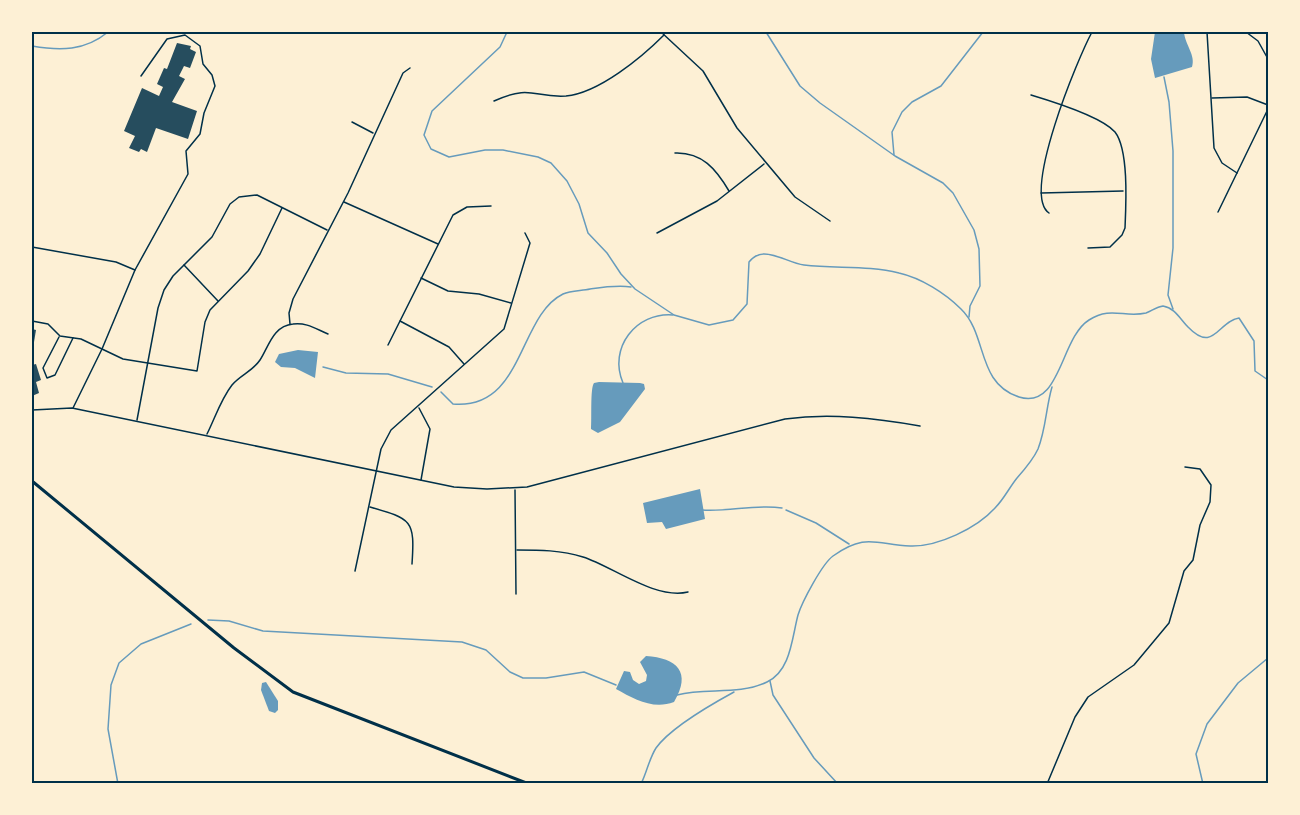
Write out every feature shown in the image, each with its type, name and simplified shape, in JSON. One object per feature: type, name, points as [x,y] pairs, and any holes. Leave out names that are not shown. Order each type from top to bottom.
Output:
[{"type":"highway","points":[[32,481],[234,648],[293,692],[529,783]]},
{"type":"street","points":[[661,32],[690,56],[703,71],[737,128],[765,164],[795,197],[830,221]]},
{"type":"street","points":[[1049,213],[1044,209],[1040,194],[1042,173],[1075,65],[1092,32]]},
{"type":"street","points":[[1207,32],[1216,154],[1225,166],[1237,173]]},
{"type":"street","points":[[1246,32],[1258,41],[1269,59]]},
{"type":"street","points":[[72,408],[102,349],[135,270],[188,174],[186,151],[200,134],[204,113],[215,86],[212,75],[203,64],[200,46],[185,35],[167,39],[141,76]]},
{"type":"street","points":[[494,101],[514,92],[567,96],[584,91],[633,63],[664,35]]},
{"type":"street","points":[[290,324],[293,299],[343,201],[403,73],[410,68]]},
{"type":"street","points":[[1030,95],[1062,104],[1106,125],[1116,134],[1124,156],[1125,228],[1122,236],[1110,247],[1088,248]]},
{"type":"street","points":[[1211,99],[1247,97],[1269,105]]},
{"type":"street","points":[[1218,212],[1269,109]]},
{"type":"street","points":[[352,122],[374,134]]},
{"type":"street","points":[[675,153],[685,153],[711,165],[729,191]]},
{"type":"street","points":[[657,233],[717,201],[765,164]]},
{"type":"street","points":[[1040,194],[1124,191]]},
{"type":"street","points":[[137,421],[164,290],[184,265],[212,237],[230,204],[239,196],[257,195],[327,230]]},
{"type":"street","points":[[343,201],[438,244]]},
{"type":"street","points":[[388,345],[448,221],[460,210],[491,206]]},
{"type":"street","points":[[32,321],[48,324],[60,336],[73,338],[123,358],[197,371],[205,322],[218,301],[248,271],[260,254],[282,208]]},
{"type":"street","points":[[355,571],[381,449],[390,430],[504,329],[530,243],[525,233]]},
{"type":"street","points":[[32,246],[116,262],[135,270]]},
{"type":"street","points":[[184,265],[218,301]]},
{"type":"street","points":[[421,278],[448,291],[479,294],[512,303]]},
{"type":"street","points":[[400,321],[449,347],[465,365]]},
{"type":"street","points":[[206,436],[224,396],[234,382],[250,372],[260,360],[269,340],[277,332],[290,324],[305,324],[328,334]]},
{"type":"street","points":[[60,336],[44,368],[47,378],[55,375],[73,338]]},
{"type":"street","points":[[418,407],[430,429],[421,480]]},
{"type":"street","points":[[32,410],[72,408],[454,487],[515,489],[785,419],[810,416],[847,417],[920,426]]},
{"type":"street","points":[[1047,783],[1075,717],[1088,697],[1134,665],[1169,623],[1184,571],[1192,560],[1200,525],[1210,502],[1208,479],[1200,469],[1185,467]]},
{"type":"street","points":[[515,489],[516,594]]},
{"type":"street","points":[[369,507],[394,514],[407,521],[414,534],[412,564]]},
{"type":"street","points":[[517,549],[553,550],[584,557],[635,583],[679,594],[687,592]]},
{"type":"water","points":[[1155,32],[1184,32],[1193,58],[1192,67],[1155,78],[1151,59]]},
{"type":"water","points":[[298,350],[318,352],[315,378],[295,368],[281,367],[275,362],[279,354]]},
{"type":"water","points":[[594,383],[640,383],[644,384],[645,389],[620,422],[598,433],[591,429],[591,404]]},
{"type":"water","points":[[700,489],[705,519],[666,529],[662,522],[647,523],[643,503]]},
{"type":"water","points":[[646,656],[666,660],[678,668],[682,682],[674,702],[651,704],[637,700],[616,689],[624,671],[630,672],[633,680],[639,684],[646,681],[647,675],[640,662]]},
{"type":"water","points":[[266,682],[278,701],[278,710],[275,713],[269,711],[261,690],[262,683]]},
{"type":"building","points":[[177,43],[191,46],[190,49],[196,52],[190,68],[184,66],[179,76],[185,79],[172,102],[197,111],[188,139],[156,128],[147,152],[129,148],[135,136],[124,131],[142,88],[159,96],[163,87],[157,84],[164,68],[167,69]]},
{"type":"building","points":[[32,329],[36,330],[33,348],[32,348]]},
{"type":"building","points":[[36,364],[41,380],[36,382],[39,393],[32,396],[32,365]]},
{"type":"waterway","points":[[32,46],[52,49],[72,48],[90,43],[108,32]]},
{"type":"waterway","points":[[507,32],[500,47],[432,111],[424,135],[431,149],[449,157],[485,150],[503,150],[538,157],[551,163],[567,181],[579,204],[588,233],[607,253],[621,274],[635,289],[674,315],[709,325],[733,320],[747,304],[749,262],[758,255],[769,254],[804,265],[863,268],[907,275],[932,287],[961,309],[975,332],[989,370],[996,381],[1005,390],[1019,397],[1033,398],[1044,393],[1052,383],[1079,329],[1089,320],[1111,313],[1146,313],[1163,306],[1174,311],[1188,327],[1204,337],[1210,337],[1232,320],[1239,318],[1254,341],[1255,371],[1268,380]]},
{"type":"waterway","points":[[766,32],[800,86],[820,103],[895,156],[943,183],[953,193],[974,230],[979,249],[980,286],[970,306],[969,317]]},
{"type":"waterway","points":[[894,155],[892,132],[902,112],[912,102],[941,86],[983,32]]},
{"type":"waterway","points":[[1164,77],[1169,102],[1173,151],[1173,248],[1168,295],[1173,309]]},
{"type":"waterway","points":[[441,392],[453,404],[476,402],[494,392],[507,378],[548,305],[563,294],[605,287],[631,287]]},
{"type":"waterway","points":[[623,383],[619,370],[619,357],[628,335],[647,319],[673,315]]},
{"type":"waterway","points":[[323,367],[346,373],[388,374],[432,387]]},
{"type":"waterway","points":[[677,695],[744,689],[775,677],[786,662],[798,615],[808,593],[829,560],[844,549],[862,542],[910,546],[933,543],[956,535],[978,523],[1001,501],[1036,453],[1043,434],[1052,387]]},
{"type":"waterway","points":[[702,510],[782,508]]},
{"type":"waterway","points":[[786,510],[816,523],[849,544]]},
{"type":"waterway","points":[[208,620],[229,621],[263,631],[462,642],[486,650],[510,672],[523,678],[546,678],[584,672],[616,685]]},
{"type":"waterway","points":[[118,784],[108,729],[111,685],[119,663],[141,644],[191,624]]},
{"type":"waterway","points":[[1203,784],[1196,754],[1207,724],[1238,683],[1268,658]]},
{"type":"waterway","points":[[770,681],[773,695],[814,758],[838,784]]},
{"type":"waterway","points":[[641,784],[656,748],[671,732],[734,692]]}]
